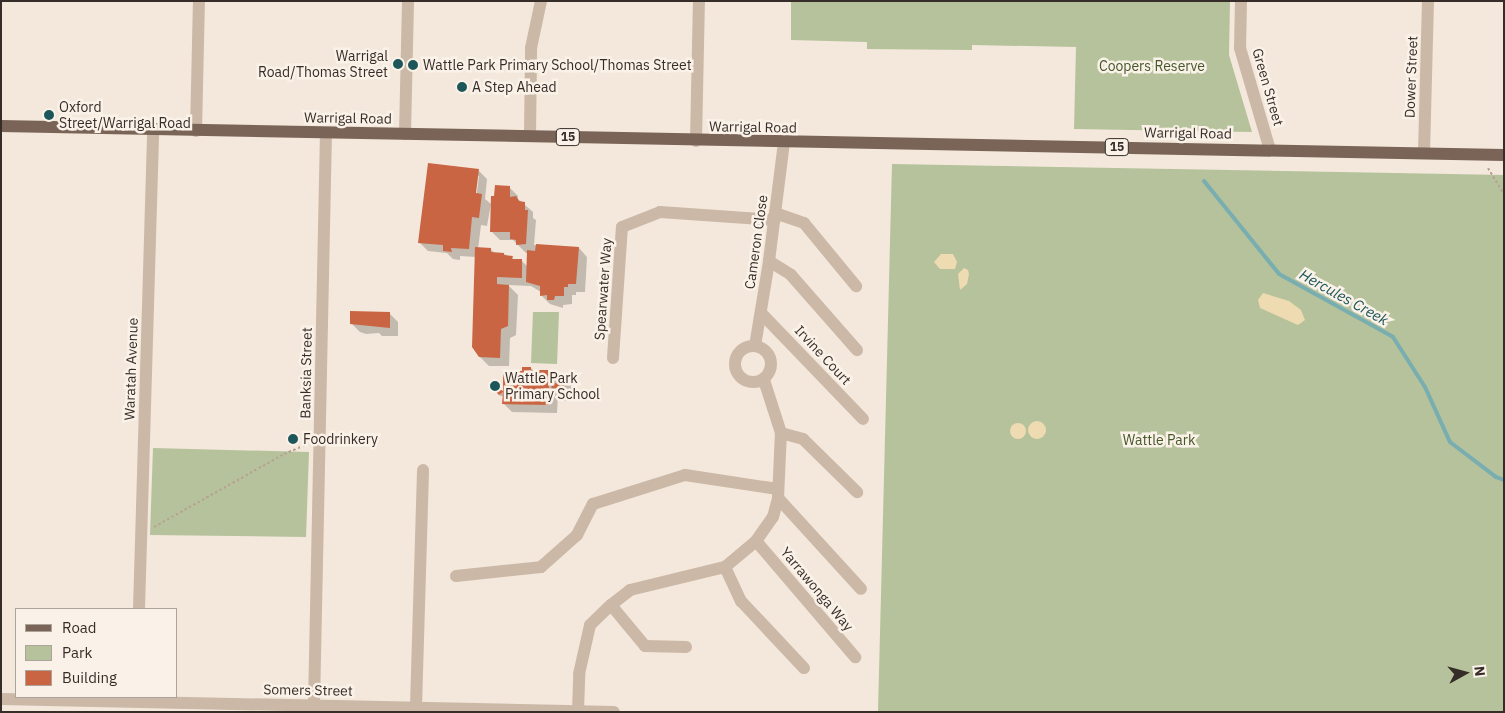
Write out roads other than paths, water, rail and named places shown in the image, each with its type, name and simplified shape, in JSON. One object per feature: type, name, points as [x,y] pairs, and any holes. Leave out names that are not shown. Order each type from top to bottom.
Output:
[{"type":"main road","name":"Warrigal Road","points":[[1,126],[696,141],[1504,155]]},
{"type":"street","points":[[196,131],[199,1]]},
{"type":"street","points":[[405,134],[408,1]]},
{"type":"street","points":[[530,136],[531,48],[541,1]]},
{"type":"street","points":[[696,141],[699,1]]},
{"type":"street","name":"Green Street","points":[[1242,1],[1240,48],[1270,150]]},
{"type":"street","name":"Dower Street","points":[[1424,153],[1428,1]]},
{"type":"street","name":"Waratah Avenue","points":[[140,608],[153,130]]},
{"type":"street","name":"Banksia Street","points":[[314,705],[326,133]]},
{"type":"street","name":"Cameron Close","points":[[755,346],[769,262],[784,142]]},
{"type":"street","name":"Spearwater Way","points":[[613,358],[622,227],[660,212],[775,216]]},
{"type":"street","points":[[775,216],[804,223],[856,286]]},
{"type":"street","points":[[769,262],[791,275],[857,350]]},
{"type":"street","name":"Irvine Court","points":[[761,313],[863,420]]},
{"type":"street","points":[[755,346],[765,350],[771,360],[770,371],[764,380],[748,382],[737,372],[735,365],[739,353],[755,346]]},
{"type":"street","points":[[578,711],[579,674],[590,625],[630,590],[725,567],[756,541],[773,517],[778,493],[781,433],[764,380]]},
{"type":"street","points":[[781,433],[802,440],[857,492]]},
{"type":"street","points":[[416,707],[423,470]]},
{"type":"street","points":[[456,576],[540,567],[577,535],[593,504],[685,475],[778,493],[861,589]]},
{"type":"street","name":"Yarrawonga Way","points":[[756,541],[855,657]]},
{"type":"street","points":[[725,567],[741,601],[804,668]]},
{"type":"street","points":[[611,605],[645,646],[686,647]]},
{"type":"street","name":"Somers Street","points":[[1,699],[50,706],[137,699],[222,708],[314,705],[614,712]]},
{"type":"waterway","name":"Hercules Creek","points":[[1204,181],[1279,274],[1393,337],[1425,387],[1450,442],[1496,477],[1504,480]]},
{"type":"place","name":"Warrigal Road/Thomas Street","points":[[398,64]]},
{"type":"place","name":"Wattle Park Primary School/Thomas Street","points":[[413,65]]},
{"type":"place","name":"A Step Ahead","points":[[462,87]]},
{"type":"place","name":"Oxford Street/Warrigal Road","points":[[49,115]]},
{"type":"place","name":"Wattle Park Primary School","points":[[495,386]]},
{"type":"place","name":"Foodrinkery","points":[[293,439]]},
{"type":"park label","name":"Coopers Reserve","points":[[1152,66]]},
{"type":"park label","name":"Wattle Park","points":[[1159,440]]}]
